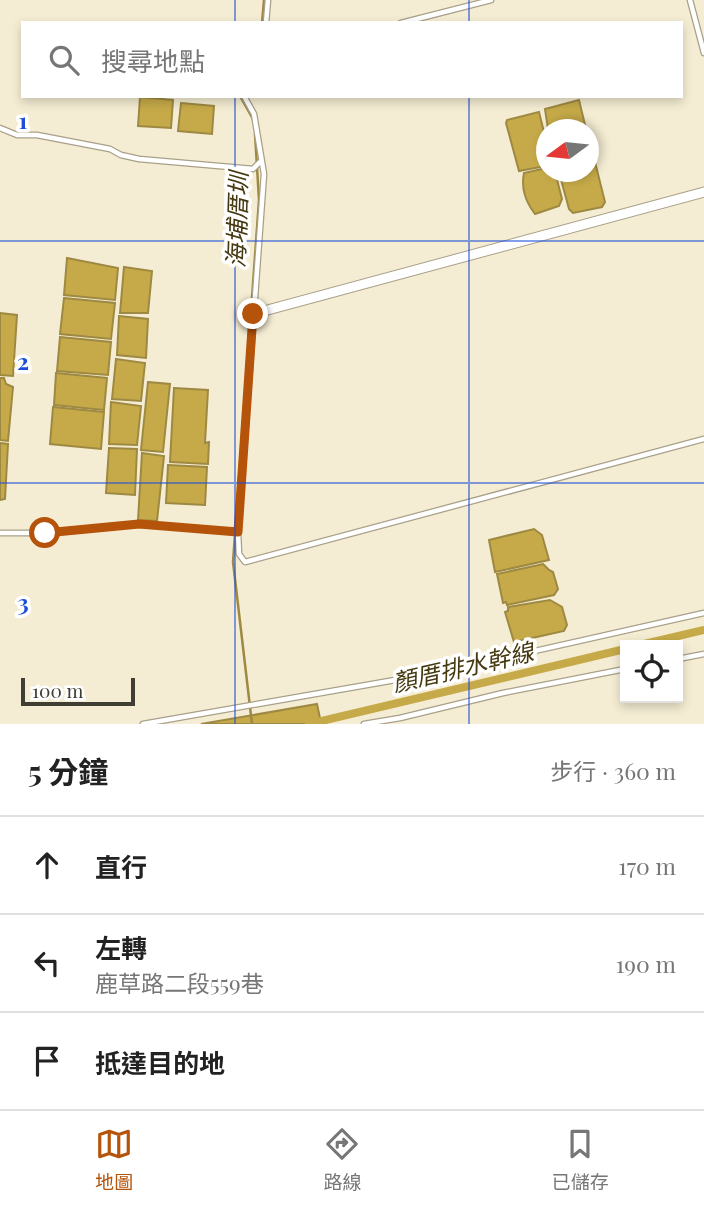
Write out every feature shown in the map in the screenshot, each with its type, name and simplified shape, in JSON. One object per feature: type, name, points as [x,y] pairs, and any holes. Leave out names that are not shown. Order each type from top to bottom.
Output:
[{"type":"street","points":[[253,314],[704,192]]},
{"type":"lane","points":[[266,21],[268,0]]},
{"type":"lane","points":[[409,21],[491,0]]},
{"type":"lane","points":[[690,0],[704,53]]},
{"type":"lane","points":[[245,98],[254,114],[264,174],[238,532],[239,554],[245,562],[704,439]]},
{"type":"lane","points":[[0,128],[17,135],[37,135],[110,149],[139,159],[253,169],[261,162]]},
{"type":"lane","points":[[0,533],[45,533],[139,524],[238,532]]},
{"type":"lane","points":[[143,724],[441,673],[704,613]]},
{"type":"lane","points":[[683,658],[704,654]]},
{"type":"lane","points":[[364,724],[620,670]]},
{"type":"shaded area","points":[[140,98],[173,100],[171,128],[138,126]]},
{"type":"shaded area","points":[[579,100],[584,119],[546,119],[545,109]]},
{"type":"shaded area","points":[[181,103],[214,106],[212,134],[178,131]]},
{"type":"shaded area","points":[[539,112],[541,119],[536,119],[536,168],[519,171],[507,120]]},
{"type":"shaded area","points":[[536,170],[536,182],[558,182],[562,199],[559,206],[535,214],[525,194],[524,173]]},
{"type":"shaded area","points":[[599,178],[605,202],[602,207],[573,213],[569,209],[562,182],[599,182]]},
{"type":"shaded area","points":[[67,258],[118,268],[115,300],[64,295]]},
{"type":"shaded area","points":[[124,267],[152,271],[148,313],[120,313]]},
{"type":"shaded area","points":[[64,298],[115,303],[111,339],[60,334]]},
{"type":"shaded area","points":[[0,313],[17,315],[13,376],[0,375]]},
{"type":"shaded area","points":[[119,316],[148,319],[146,358],[117,355]]},
{"type":"shaded area","points":[[60,337],[111,342],[108,375],[57,371]]},
{"type":"shaded area","points":[[116,359],[145,363],[141,401],[112,399]]},
{"type":"shaded area","points":[[56,373],[107,378],[104,410],[54,405]]},
{"type":"shaded area","points":[[0,378],[4,378],[6,384],[13,387],[8,441],[0,440]]},
{"type":"shaded area","points":[[148,382],[170,384],[163,452],[141,450]]},
{"type":"shaded area","points":[[174,388],[208,390],[205,443],[209,442],[208,464],[170,462]]},
{"type":"shaded area","points":[[111,402],[141,406],[137,445],[109,444]]},
{"type":"shaded area","points":[[53,407],[104,412],[101,449],[50,444]]},
{"type":"shaded area","points":[[0,443],[8,444],[5,499],[0,500]]},
{"type":"shaded area","points":[[109,448],[137,449],[135,495],[106,493]]},
{"type":"shaded area","points":[[142,453],[164,456],[157,521],[138,520]]},
{"type":"shaded area","points":[[168,465],[207,467],[205,505],[166,503]]},
{"type":"shaded area","points":[[534,529],[542,535],[549,560],[495,572],[489,540]]},
{"type":"shaded area","points":[[543,564],[553,572],[558,589],[554,595],[507,605],[506,602],[503,603],[497,574]]},
{"type":"shaded area","points":[[550,600],[562,607],[567,625],[564,631],[514,642],[505,612],[508,607]]},
{"type":"shaded area","points":[[317,704],[321,723],[201,724]]},
{"type":"waterway","name":"海埔厝圳","points":[[262,21],[264,0]]},
{"type":"waterway","name":"海埔厝圳","points":[[241,98],[254,121]]},
{"type":"waterway","name":"海埔厝圳","points":[[252,724],[233,562],[259,200],[255,134]]},
{"type":"waterway","name":"顏厝排水幹線","points":[[661,640],[704,630]]},
{"type":"waterway","name":"顏厝排水幹線","points":[[309,724],[620,650]]},
{"type":"route","points":[[45,533],[139,524],[238,532],[253,314]]}]
